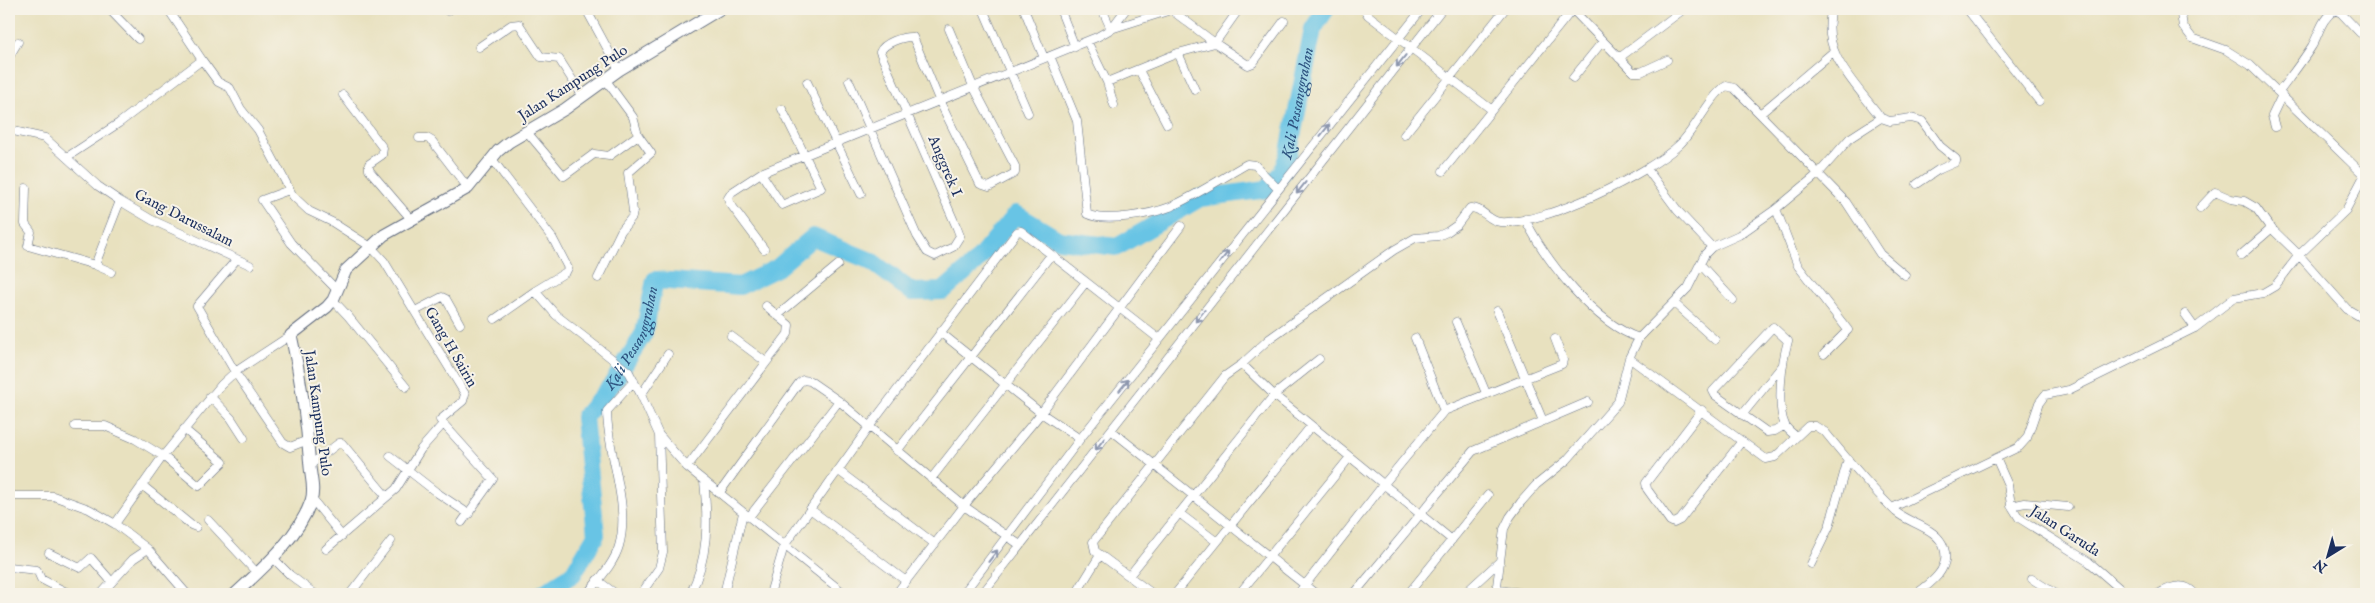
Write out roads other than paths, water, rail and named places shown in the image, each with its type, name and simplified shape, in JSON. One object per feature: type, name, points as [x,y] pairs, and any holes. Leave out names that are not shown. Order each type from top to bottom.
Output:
[{"type":"street","points":[[109,9],[138,39]]},
{"type":"street","points":[[67,157],[119,123],[202,60],[168,9]]},
{"type":"street","points":[[586,9],[619,70]]},
{"type":"street","name":"Jalan Kampung Pulo","points":[[234,594],[272,558],[303,518],[312,499],[308,440],[302,392],[291,335],[320,314],[335,295],[346,270],[394,228],[468,188],[503,146],[565,110],[605,79],[720,9]]},
{"type":"street","points":[[983,9],[1028,112]]},
{"type":"street","points":[[1024,9],[1078,121],[1087,214],[1120,218],[1169,207],[1247,164],[1255,166],[1277,187]]},
{"type":"street","points":[[1060,9],[1075,47]]},
{"type":"street","points":[[1102,9],[1111,29]]},
{"type":"street","points":[[1111,29],[1126,9]]},
{"type":"street","points":[[764,249],[728,198],[732,192],[761,173],[806,157],[837,142],[940,102],[1010,71],[1075,47],[1111,29],[1172,9],[1244,64],[1250,65],[1284,21]]},
{"type":"street","points":[[1106,82],[1140,70],[1178,53],[1215,43],[1239,9]]},
{"type":"street","points":[[1364,9],[1368,15],[1492,110]]},
{"type":"street","points":[[963,594],[1008,537],[1080,439],[1139,368],[1159,339],[1272,197],[1277,187],[1422,9]]},
{"type":"street","points":[[982,594],[1442,9]]},
{"type":"street","points":[[1404,135],[1505,9]]},
{"type":"street","points":[[1443,171],[1572,9],[1636,72],[1667,60]]},
{"type":"street","points":[[1620,58],[1684,9]]},
{"type":"street","points":[[1832,9],[1829,34],[1833,52],[1881,118],[1890,121],[1911,118],[1922,121],[1940,146],[1956,159],[1956,162],[1952,165],[1938,170],[1917,184]]},
{"type":"street","points":[[1968,9],[2040,101]]},
{"type":"street","points":[[1894,508],[2024,443],[2038,402],[2045,395],[2069,390],[2195,328],[2234,298],[2263,293],[2275,286],[2299,254],[2346,210],[2365,173],[2238,56],[2192,38],[2183,26],[2180,9]]},
{"type":"street","points":[[2275,127],[2272,116],[2280,93],[2311,47],[2323,20],[2336,10],[2342,13],[2353,28],[2360,33]]},
{"type":"street","points":[[479,47],[511,25],[519,24],[541,57],[559,59],[582,95]]},
{"type":"street","points":[[940,102],[980,184],[989,187],[1015,173],[1015,166],[973,86],[949,29]]},
{"type":"street","name":"Anggrek I","points":[[869,130],[917,236],[927,252],[935,256],[953,247],[960,236],[880,52],[884,47],[893,42],[913,37],[940,102]]},
{"type":"street","points":[[1573,78],[1603,41]]},
{"type":"street","points":[[9,57],[18,42]]},
{"type":"street","points":[[1087,42],[1106,82],[1114,105]]},
{"type":"street","points":[[1760,114],[1833,52]]},
{"type":"street","points":[[1178,53],[1195,90]]},
{"type":"street","name":"Gang H Sairin","points":[[202,60],[218,82],[231,90],[241,109],[263,137],[289,190],[309,211],[332,222],[371,247],[384,261],[465,394],[463,401],[441,417],[443,424]]},
{"type":"street","points":[[1140,70],[1167,124]]},
{"type":"street","points":[[598,278],[621,231],[632,217],[628,173],[651,153],[638,135],[636,123],[605,79]]},
{"type":"street","points":[[849,81],[869,130]]},
{"type":"street","points":[[807,82],[861,194]]},
{"type":"street","points":[[1153,594],[1100,555],[1093,548],[1093,542],[1218,384],[1269,339],[1386,254],[1415,238],[1438,236],[1447,232],[1457,225],[1470,208],[1475,208],[1498,222],[1525,219],[1580,201],[1656,164],[1687,137],[1726,86],[1734,88],[1818,174],[1852,210],[1880,254],[1906,275]]},
{"type":"street","points":[[343,95],[383,148],[382,155],[369,164],[369,170],[411,219]]},
{"type":"street","points":[[761,173],[784,209],[820,188],[782,109]]},
{"type":"street","points":[[1535,594],[1496,592],[1504,529],[1510,517],[1536,485],[1568,460],[1618,402],[1629,358],[1639,338],[1688,288],[1700,264],[1712,247],[1739,235],[1776,209],[1818,174],[1850,138],[1881,118]]},
{"type":"street","name":"Gang Darussalam","points":[[9,130],[45,138],[98,186],[120,201],[152,220],[250,265]]},
{"type":"street","points":[[526,132],[564,176],[567,176],[594,154],[609,156],[638,135]]},
{"type":"street","points":[[419,138],[427,138],[432,141],[468,188]]},
{"type":"street","points":[[492,159],[553,239],[568,268],[566,272],[534,291],[494,319]]},
{"type":"street","points":[[1647,169],[1678,211],[1712,247]]},
{"type":"street","points":[[26,188],[25,224],[31,232],[28,246],[94,265],[111,272]]},
{"type":"street","points":[[289,190],[262,200],[291,243],[335,295],[348,316],[406,387]]},
{"type":"street","points":[[2200,208],[2212,193],[2218,192],[2231,199],[2244,201],[2252,206],[2299,254],[2347,309],[2366,320]]},
{"type":"street","points":[[1272,197],[1286,208]]},
{"type":"street","points":[[94,265],[120,201]]},
{"type":"street","points":[[1776,209],[1798,266],[1848,330],[1824,354]]},
{"type":"street","points":[[1525,219],[1541,247],[1586,302],[1618,330],[1639,338]]},
{"type":"street","points":[[896,594],[964,506],[1041,412],[1181,226]]},
{"type":"street","points":[[2241,255],[2272,228]]},
{"type":"street","points":[[770,594],[784,546],[869,427],[1017,232],[1021,231],[1159,339]]},
{"type":"street","points":[[897,451],[1051,255]]},
{"type":"street","points":[[236,260],[197,306],[236,372],[286,446],[308,440]]},
{"type":"street","points":[[1700,264],[1733,300]]},
{"type":"street","points":[[778,315],[838,265]]},
{"type":"street","points":[[931,479],[1086,282]]},
{"type":"street","points":[[1198,290],[1212,301]]},
{"type":"street","points":[[534,291],[556,314],[628,372],[642,396],[659,435],[687,467],[845,594]]},
{"type":"street","points":[[415,311],[442,297],[446,299],[460,324]]},
{"type":"street","points":[[1674,303],[1715,340]]},
{"type":"street","points":[[687,467],[790,331],[789,325],[766,306]]},
{"type":"street","points":[[1497,311],[1543,421]]},
{"type":"street","points":[[2185,314],[2195,328]]},
{"type":"street","points":[[1456,322],[1486,393]]},
{"type":"street","points":[[1785,425],[1775,431],[1767,432],[1715,395],[1713,391],[1773,327],[1788,341],[1782,365],[1781,388],[1785,425],[1796,437]]},
{"type":"street","points":[[940,332],[1041,412],[1080,439]]},
{"type":"street","points":[[115,524],[163,456],[210,396],[236,372],[291,335]]},
{"type":"street","points":[[731,336],[766,362]]},
{"type":"street","points":[[1415,338],[1444,411]]},
{"type":"street","points":[[1298,594],[1444,411],[1562,364],[1563,360],[1555,339]]},
{"type":"street","points":[[642,396],[668,354]]},
{"type":"street","points":[[1629,358],[1769,460],[1775,457],[1808,426],[1818,428],[1895,511],[1931,533],[1944,546],[1944,559],[1936,578],[1916,594]]},
{"type":"street","points":[[1128,576],[1274,396],[1319,359]]},
{"type":"street","points":[[1242,364],[1274,396],[1452,540]]},
{"type":"street","points":[[1742,415],[1782,365]]},
{"type":"street","points":[[1139,368],[1152,377]]},
{"type":"street","points":[[720,492],[799,383],[803,380],[810,381],[839,401],[964,506],[1020,545]]},
{"type":"street","points":[[586,594],[615,555],[620,538],[619,484],[608,412],[634,381]]},
{"type":"street","points":[[210,396],[231,418],[244,438]]},
{"type":"street","points":[[724,594],[746,515],[839,401]]},
{"type":"street","points":[[1354,594],[1473,451],[1588,402]]},
{"type":"street","points":[[1702,410],[1646,483],[1647,489],[1670,521],[1674,523],[1680,520],[1742,441]]},
{"type":"street","points":[[326,549],[396,489],[421,449],[443,424],[493,479],[462,522]]},
{"type":"street","points":[[75,426],[105,426],[135,439],[163,456],[199,486],[222,464],[222,460],[184,429]]},
{"type":"street","points":[[1176,594],[1311,426]]},
{"type":"street","points":[[1111,430],[1316,594]]},
{"type":"street","points":[[641,594],[653,579],[662,552],[659,435]]},
{"type":"street","points":[[310,465],[339,443],[342,443],[386,496]]},
{"type":"street","points":[[390,456],[469,514]]},
{"type":"street","points":[[1239,594],[1350,457]]},
{"type":"street","points":[[1996,458],[2008,485],[2012,506]]},
{"type":"street","points":[[1811,564],[1829,527],[1848,459]]},
{"type":"street","points":[[839,471],[936,544]]},
{"type":"street","points":[[690,594],[702,566],[708,525],[704,481]]},
{"type":"street","points":[[142,485],[196,527]]},
{"type":"street","points":[[1408,594],[1488,495]]},
{"type":"street","points":[[9,496],[53,496],[89,509],[115,524],[148,549],[187,594]]},
{"type":"street","points":[[312,499],[342,536]]},
{"type":"street","name":"Jalan Garuda","points":[[2068,507],[2025,502],[2012,506],[2019,518],[2089,562],[2126,594]]},
{"type":"street","points":[[810,509],[906,582]]},
{"type":"street","points":[[1179,513],[1217,542]]},
{"type":"street","points":[[208,520],[258,573]]},
{"type":"street","points":[[350,594],[391,540]]},
{"type":"street","points":[[101,594],[133,559],[148,549]]},
{"type":"street","points":[[49,553],[80,568],[91,558],[111,581]]},
{"type":"street","points":[[1076,594],[1100,555]]},
{"type":"street","points":[[272,558],[315,594]]},
{"type":"street","points":[[1464,594],[1500,561]]},
{"type":"street","points":[[9,567],[37,570],[41,579],[70,594]]},
{"type":"street","points":[[2032,579],[2056,594]]},
{"type":"street","points":[[597,580],[616,594]]},
{"type":"street","points":[[2158,594],[2183,585],[2190,588],[2195,594]]},
{"type":"street","points":[[1135,594],[1141,586]]},
{"type":"waterway","name":"Kali Pessanggrahan","points":[[542,594],[573,574],[596,535],[584,417],[613,383],[644,333],[655,280],[740,286],[777,268],[813,237],[871,261],[912,292],[943,291],[976,262],[1016,214],[1059,240],[1117,247],[1200,198],[1267,189],[1282,172],[1289,152],[1313,29],[1326,9]]}]
